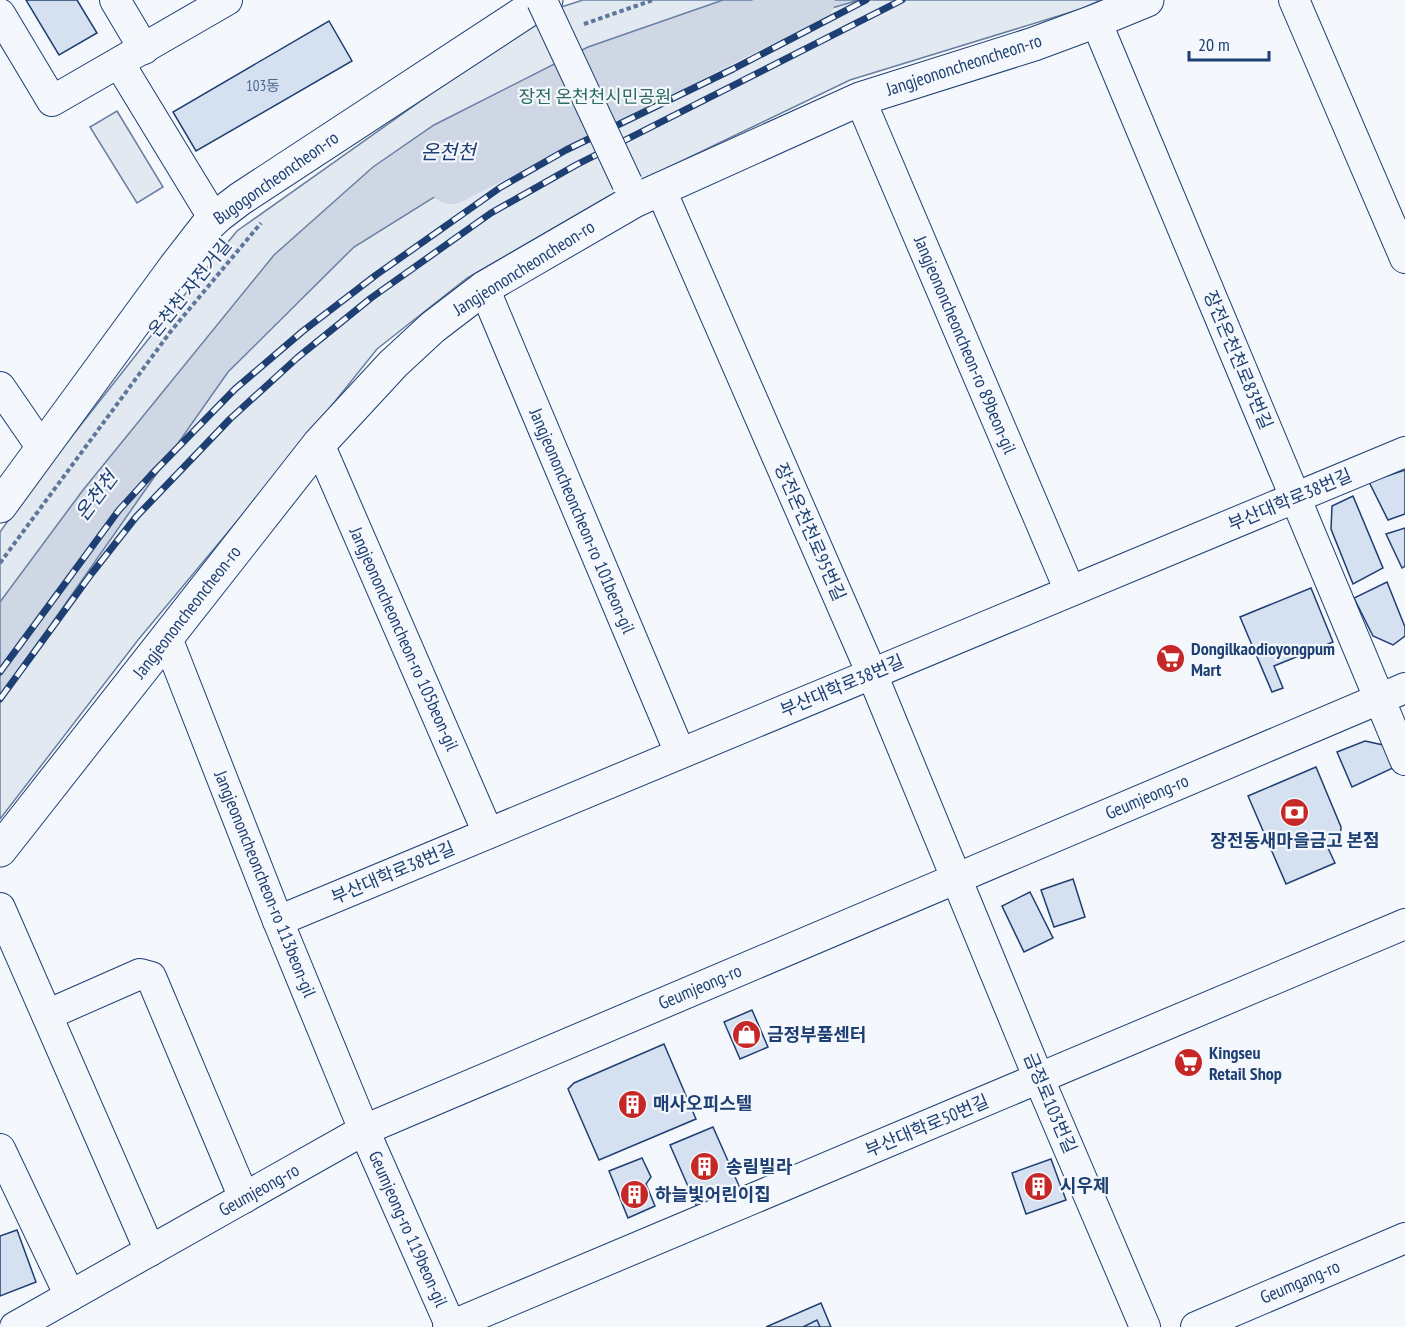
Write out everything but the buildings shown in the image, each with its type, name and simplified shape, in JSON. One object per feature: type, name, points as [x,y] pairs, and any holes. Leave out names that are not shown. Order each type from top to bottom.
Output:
[{"type":"main road","name":"Bugogoncheoncheon-ro","points":[[0,506],[175,267],[214,219],[240,199],[543,0]]},
{"type":"main road","name":"Jangjeononcheoncheon-ro","points":[[0,850],[319,444],[393,364],[433,327],[484,288],[640,191],[860,99],[1034,44],[1147,0]]},
{"type":"street","points":[[115,0],[132,56],[214,219]]},
{"type":"street","points":[[0,14],[52,101],[227,0]]},
{"type":"street","name":"장전온천천로95번길","points":[[543,0],[640,191],[872,674],[956,879]]},
{"type":"street","points":[[1294,0],[1405,258]]},
{"type":"street","name":"장전온천천로83번길","points":[[1096,21],[1296,497],[1392,693],[1405,760]]},
{"type":"street","name":"Jangjeononcheoncheon-ro 89beon-gil","points":[[860,99],[1070,591]]},
{"type":"street","name":"Jangjeononcheoncheon-ro 101beon-gil","points":[[484,288],[680,753]]},
{"type":"street","points":[[0,387],[42,448]]},
{"type":"street","name":"Jangjeononcheoncheon-ro 105beon-gil","points":[[319,444],[488,833]]},
{"type":"street","name":"부산대학로38번길","points":[[278,921],[1405,452]]},
{"type":"street","name":"Jangjeononcheoncheon-ro 113beon-gil","points":[[167,638],[278,921],[364,1130]]},
{"type":"street","name":"Geumjeong-ro","points":[[15,1327],[364,1130],[1392,693]]},
{"type":"street","name":"금정로103번길","points":[[956,879],[1145,1327]]},
{"type":"street","points":[[0,909],[150,1251]]},
{"type":"street","name":"부산대학로50번길","points":[[450,1327],[1405,924]]},
{"type":"street","points":[[47,1015],[140,974],[152,977],[244,1198]]},
{"type":"street","name":"Geumjeong-ro 119beon-gil","points":[[364,1130],[450,1327]]},
{"type":"street","points":[[0,1149],[70,1296]]},
{"type":"street","name":"Geumgang-ro","points":[[1196,1327],[1405,1238]]},
{"type":"path","points":[[582,25],[653,0]]},
{"type":"path","name":"온천천 자전거길","points":[[0,563],[171,331],[265,218]]},
{"type":"green space","name":"장전 온천천시민공원","points":[[583,0],[1101,0],[1081,9],[850,80],[609,196],[467,278],[377,349],[138,640],[0,819],[0,532],[35,483],[237,231],[532,22],[558,8]]},
{"type":"green space","points":[[117,111],[163,187],[137,203],[90,127]]},
{"type":"water","name":"온천천","points":[[723,0],[859,0],[653,61],[354,247],[228,372],[0,697],[0,602],[83,490],[274,255],[373,167],[434,125],[588,47]]},
{"type":"waterway","name":"온천천","points":[[451,180],[748,29],[811,0]]},
{"type":"railway","points":[[0,672],[119,510],[235,389],[303,331],[376,275],[501,187],[566,150],[733,69],[866,0]]},
{"type":"railway","points":[[0,699],[136,517],[230,419],[297,358],[371,298],[491,213],[576,165],[902,0]]},
{"type":"place","name":"Dongilkaodioyongpum Mart","points":[[1170,659]]},
{"type":"place","name":"장전동새마을금고 본점","points":[[1295,812]]},
{"type":"place","name":"금정부품센터","points":[[746,1035]]},
{"type":"place","name":"Kingseu Retail Shop","points":[[1188,1063]]},
{"type":"place","name":"매사오피스텔","points":[[632,1104]]},
{"type":"place","name":"송림빌라","points":[[705,1167]]},
{"type":"place","name":"시우제","points":[[1039,1186]]},
{"type":"place","name":"하늘빛어린이집","points":[[634,1195]]}]
